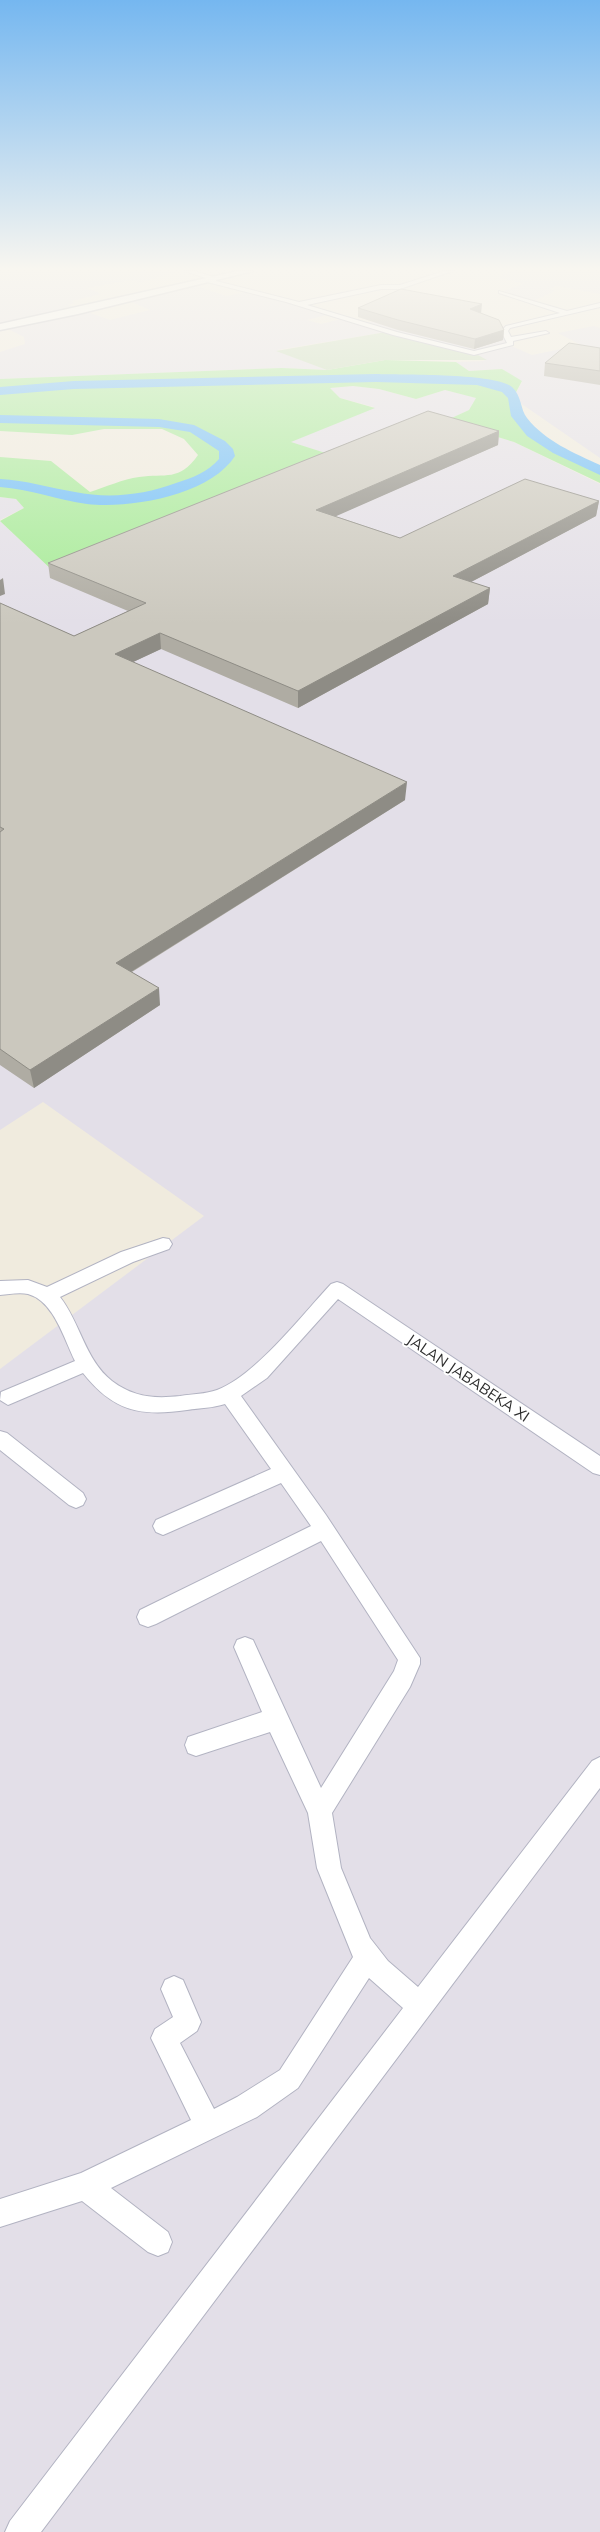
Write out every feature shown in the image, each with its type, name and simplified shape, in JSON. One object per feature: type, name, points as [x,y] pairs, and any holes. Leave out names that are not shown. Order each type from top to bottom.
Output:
[{"type":"street","points":[[48,1295],[127,1257],[163,1244]]},
{"type":"street","points":[[0,1288],[28,1287],[48,1295],[56,1305],[86,1364],[104,1386],[133,1403],[161,1406],[204,1402],[230,1395],[286,1472],[406,1652],[409,1664],[320,1811]]},
{"type":"street","name":"JALAN JABABEKA XI","points":[[230,1395],[260,1372],[337,1289],[600,1467]]},
{"type":"street","points":[[8,1397],[86,1364]]},
{"type":"street","points":[[0,1439],[76,1499]]},
{"type":"street","points":[[163,1526],[286,1472]]},
{"type":"street","points":[[148,1617],[324,1529]]},
{"type":"street","points":[[245,1647],[276,1719],[320,1811],[329,1868],[357,1938],[368,1957],[400,1990],[421,2004]]},
{"type":"street","points":[[196,1745],[276,1719]]},
{"type":"street","points":[[21,2532],[600,1769]]},
{"type":"street","points":[[0,2213],[85,2186],[247,2107],[293,2075],[368,1957]]},
{"type":"street","points":[[174,1989],[188,2022],[164,2038],[208,2126]]},
{"type":"street","points":[[85,2186],[158,2242]]},
{"type":"shaded area","points":[[330,389],[380,389],[416,399],[445,390],[477,398],[469,410],[446,421],[514,442],[600,484],[600,2532],[0,2532],[0,1369],[204,1216],[43,1102],[0,1130],[0,521],[53,571],[337,457],[290,442],[374,407],[340,398]]},
{"type":"shaded area","points":[[518,389],[600,389],[600,458],[513,398]]},
{"type":"shaded area","points":[[0,497],[16,499],[24,508],[0,520]]},
{"type":"green space","points":[[0,389],[331,389],[340,398],[375,408],[291,442],[338,457],[53,571],[0,521],[24,508],[16,499],[0,497],[0,457],[51,461],[90,492],[133,478],[178,473],[191,464],[198,455],[184,439],[162,429],[104,429],[72,435],[0,431]]},
{"type":"green space","points":[[380,389],[518,389],[513,398],[519,417],[526,426],[535,435],[556,449],[600,471],[600,483],[514,442],[445,421],[469,410],[476,398],[445,390],[416,399]]},
{"type":"building","points":[[428,411],[499,431],[316,510],[400,538],[525,479],[599,501],[453,576],[490,588],[298,691],[160,633],[115,654],[407,782],[116,963],[159,988],[30,1070],[0,1049],[0,832],[4,829],[0,827],[0,603],[74,636],[146,603],[48,563]]},
{"type":"waterway","points":[[0,391],[23,389]]},
{"type":"waterway","points":[[507,389],[514,398],[518,416],[532,433],[558,450],[600,471]]},
{"type":"waterway","points":[[0,419],[159,423],[194,429],[220,444],[226,449],[228,456],[216,470],[200,479],[164,492],[126,500],[87,499],[33,487],[0,483]]}]
